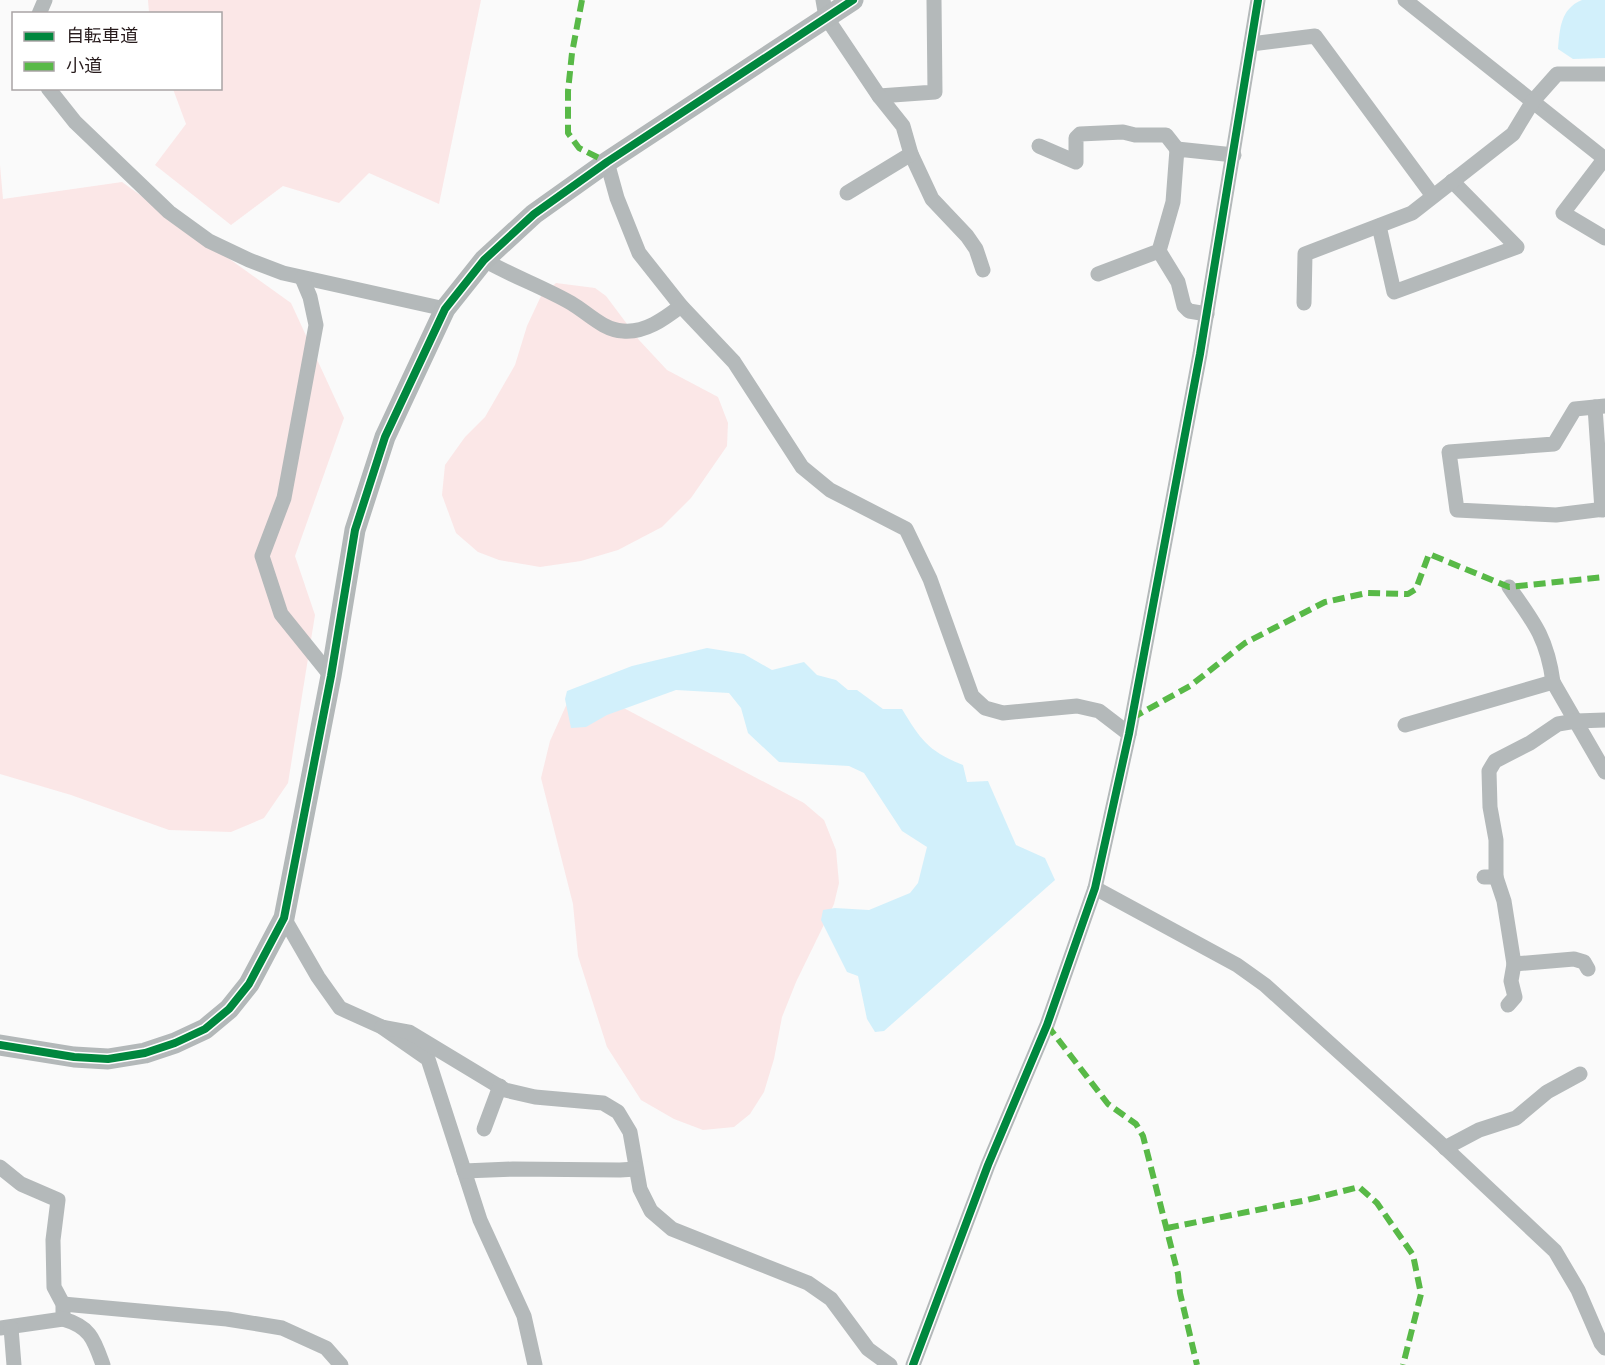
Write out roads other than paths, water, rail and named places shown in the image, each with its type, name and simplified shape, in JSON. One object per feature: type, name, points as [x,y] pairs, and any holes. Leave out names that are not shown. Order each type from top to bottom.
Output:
[{"type":"street","points":[[0,1045],[74,1057],[108,1059],[145,1053],[175,1043],[205,1029],[229,1009],[249,984],[284,918],[331,676],[354,530],[385,437],[445,309],[484,261],[534,214],[824,8],[853,0]]},
{"type":"street","points":[[879,96],[935,92],[934,0]]},
{"type":"street","points":[[913,1365],[988,1166],[1047,1025],[1095,888],[1129,735],[1207,314],[1258,0]]},
{"type":"street","points":[[1405,0],[1605,159],[1563,213],[1605,238]]},
{"type":"street","points":[[824,8],[879,96],[903,126],[911,154],[932,199],[967,236],[976,249],[983,270]]},
{"type":"street","points":[[1251,44],[1315,36],[1433,196]]},
{"type":"street","points":[[1304,303],[1305,254],[1412,213],[1513,134],[1533,101],[1557,74],[1605,74]]},
{"type":"street","points":[[50,90],[75,122],[169,213],[219,246],[283,273],[445,309]]},
{"type":"street","points":[[1039,146],[1076,162],[1076,138],[1080,134],[1123,132],[1135,135],[1166,135],[1177,149],[1173,202],[1159,251],[1178,282],[1184,306],[1189,311],[1207,314]]},
{"type":"street","points":[[1177,149],[1234,155]]},
{"type":"street","points":[[847,193],[911,154]]},
{"type":"street","points":[[607,162],[639,254],[681,306],[734,362],[802,467],[830,490],[906,529],[930,579],[972,696],[985,708],[1003,713],[1077,706],[1099,711],[1129,735]]},
{"type":"street","points":[[1379,226],[1394,292],[1517,247],[1452,182]]},
{"type":"street","points":[[1098,274],[1159,251]]},
{"type":"street","points":[[484,261],[571,303],[604,326],[623,331],[644,328],[661,322],[681,306]]},
{"type":"street","points":[[302,278],[310,297],[316,325],[285,498],[262,556],[281,614],[331,676]]},
{"type":"street","points":[[1600,406],[1603,510],[1556,515],[1457,510],[1449,452],[1554,444],[1575,408],[1600,406]]},
{"type":"street","points":[[1509,587],[1536,624],[1549,655],[1553,682],[1605,772]]},
{"type":"street","points":[[1405,724],[1553,682]]},
{"type":"street","points":[[1508,1005],[1515,997],[1511,981],[1514,964],[1504,901],[1490,877],[1496,840],[1490,807],[1489,771],[1495,761],[1530,743],[1558,724],[1605,720]]},
{"type":"street","points":[[1095,888],[1237,966],[1265,985],[1555,1251],[1578,1290],[1605,1348]]},
{"type":"street","points":[[284,918],[318,977],[340,1008],[382,1027],[428,1059],[480,1220],[524,1316],[535,1365]]},
{"type":"street","points":[[1514,964],[1574,959],[1584,962],[1588,969]]},
{"type":"street","points":[[382,1027],[410,1032],[505,1090],[535,1097],[603,1103],[611,1107],[618,1112],[630,1132],[639,1189],[651,1211],[672,1229],[808,1283],[831,1299],[868,1349],[890,1365]]},
{"type":"street","points":[[1445,1148],[1479,1130],[1516,1118],[1547,1092],[1580,1074]]},
{"type":"street","points":[[484,1129],[500,1086]]},
{"type":"street","points":[[0,1167],[21,1184],[58,1200],[53,1240],[54,1287],[63,1311],[93,1337],[103,1365]]},
{"type":"street","points":[[464,1171],[636,1168]]},
{"type":"street","points":[[14,1365],[5,1328],[63,1311],[227,1319],[282,1328],[326,1348],[341,1365]]},
{"type":"water","points":[[1582,0],[1605,0],[1605,58],[1573,59],[1558,49],[1562,20],[1569,9]]},
{"type":"water","points":[[707,648],[744,654],[772,670],[804,662],[817,675],[836,680],[848,690],[857,690],[883,709],[902,709],[915,729],[933,749],[963,765],[967,782],[988,781],[1016,845],[1045,858],[1055,880],[884,1031],[875,1032],[867,1019],[858,976],[847,972],[821,920],[823,910],[835,908],[869,910],[910,893],[918,883],[927,847],[902,831],[864,773],[849,766],[779,762],[748,733],[741,708],[729,693],[676,690],[607,715],[586,727],[571,728],[565,699],[567,691],[632,666]]}]
